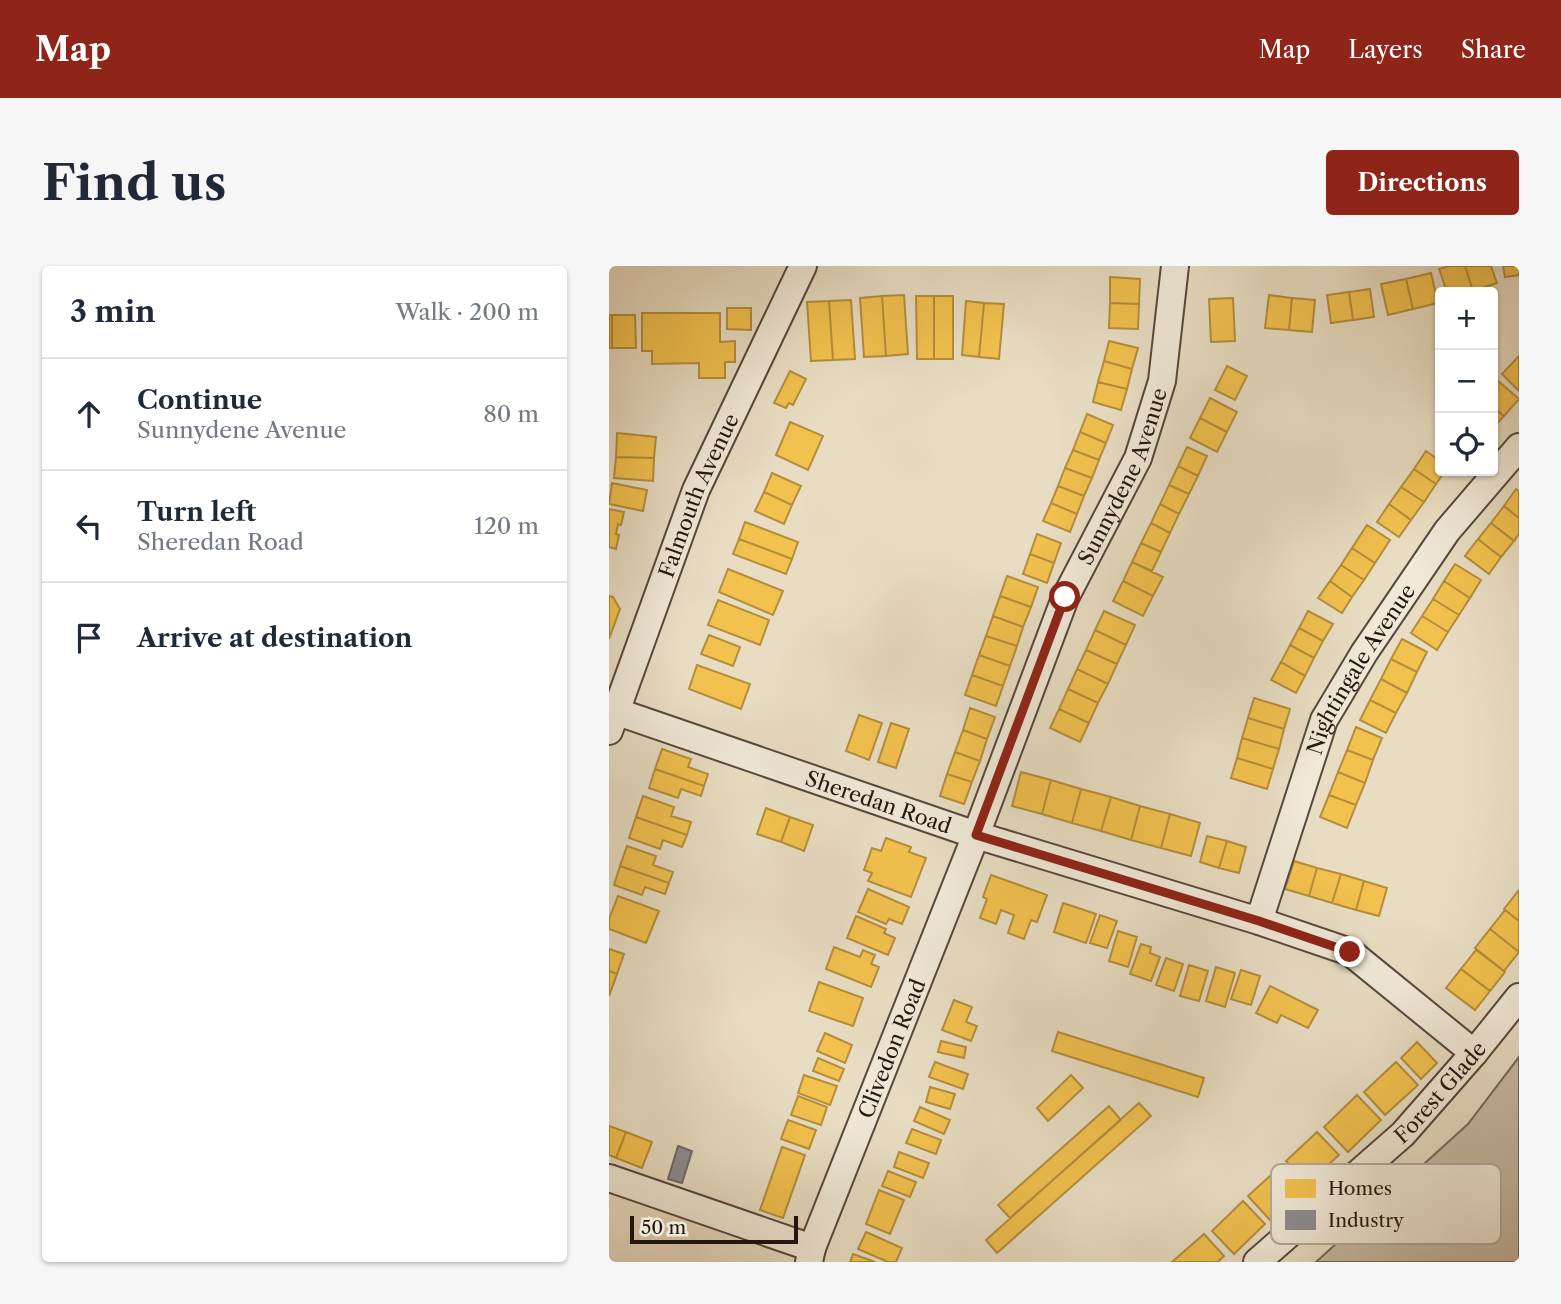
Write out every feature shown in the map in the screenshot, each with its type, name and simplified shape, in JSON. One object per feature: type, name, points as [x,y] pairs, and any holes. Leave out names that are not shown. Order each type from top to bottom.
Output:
[{"type":"street","name":"Falmouth Avenue","points":[[611,717],[696,489],[803,266]]},
{"type":"street","name":"Sunnydene Avenue","points":[[976,835],[1065,597],[1138,458],[1162,380],[1175,266]]},
{"type":"street","name":"Nightingale Avenue","points":[[1259,921],[1324,720],[1364,653],[1447,531],[1519,447]]},
{"type":"street","name":"Sheredan Road","points":[[611,717],[1350,952],[1474,1054]]},
{"type":"street","name":"Clivedon Road","points":[[811,1255],[976,835]]},
{"type":"street","name":"Forest Glade","points":[[1369,1164],[1403,1134],[1474,1054],[1519,997]]},
{"type":"street","points":[[609,1178],[811,1255]]},
{"type":"street","name":"Forest Glade","points":[[1257,1262],[1278,1244]]},
{"type":"shaded area","points":[[1519,1057],[1519,1262],[1316,1262],[1336,1244],[1501,1244],[1501,1164],[1424,1164],[1468,1124]]},
{"type":"building: Homes","points":[[1465,266],[1472,287],[1445,287],[1439,269]]},
{"type":"building: Homes","points":[[1465,266],[1491,266],[1497,283],[1472,287]]},
{"type":"building: Homes","points":[[1503,266],[1519,266],[1519,275],[1505,277]]},
{"type":"building: Homes","points":[[1431,273],[1435,304],[1413,309],[1406,279]]},
{"type":"building: Homes","points":[[1110,277],[1140,279],[1139,304],[1110,303]]},
{"type":"building: Homes","points":[[1406,279],[1413,309],[1388,315],[1381,284]]},
{"type":"building: Homes","points":[[1370,289],[1374,317],[1353,320],[1349,292]]},
{"type":"building: Homes","points":[[1349,292],[1353,320],[1331,323],[1327,295]]},
{"type":"building: Homes","points":[[904,295],[908,354],[886,356],[882,296]]},
{"type":"building: Homes","points":[[1269,295],[1292,298],[1289,330],[1265,328]]},
{"type":"building: Homes","points":[[882,296],[886,356],[864,357],[860,298]]},
{"type":"building: Homes","points":[[916,296],[934,296],[934,359],[917,359]]},
{"type":"building: Homes","points":[[934,296],[953,296],[953,359],[934,359]]},
{"type":"building: Homes","points":[[1233,298],[1235,341],[1211,342],[1209,299]]},
{"type":"building: Homes","points":[[1292,298],[1315,300],[1312,332],[1289,330]]},
{"type":"building: Homes","points":[[851,300],[855,359],[833,360],[829,301]]},
{"type":"building: Homes","points":[[829,301],[833,360],[811,361],[807,302]]},
{"type":"building: Homes","points":[[966,301],[984,303],[979,357],[962,355]]},
{"type":"building: Homes","points":[[984,303],[1004,304],[999,359],[979,357]]},
{"type":"building: Homes","points":[[1110,303],[1139,304],[1138,329],[1109,328]]},
{"type":"building: Homes","points":[[727,308],[751,308],[751,330],[727,329]]},
{"type":"building: Homes","points":[[642,313],[720,313],[720,342],[735,341],[735,362],[725,362],[725,378],[699,378],[699,363],[652,364],[652,351],[642,351]]},
{"type":"building: Homes","points":[[609,315],[612,315],[612,348],[609,348]]},
{"type":"building: Homes","points":[[612,315],[635,315],[636,348],[612,348]]},
{"type":"building: Homes","points":[[1109,341],[1138,348],[1132,369],[1104,361]]},
{"type":"building: Homes","points":[[1519,356],[1519,391],[1502,374]]},
{"type":"building: Homes","points":[[1104,361],[1132,369],[1127,389],[1098,382]]},
{"type":"building: Homes","points":[[1227,366],[1247,376],[1235,400],[1215,390]]},
{"type":"building: Homes","points":[[790,371],[806,379],[793,405],[789,403],[786,408],[774,403]]},
{"type":"building: Homes","points":[[1498,381],[1519,399],[1504,416],[1498,411]]},
{"type":"building: Homes","points":[[1098,382],[1127,389],[1121,410],[1093,402]]},
{"type":"building: Homes","points":[[1210,398],[1237,412],[1227,432],[1200,418]]},
{"type":"building: Homes","points":[[1498,411],[1504,416],[1498,423]]},
{"type":"building: Homes","points":[[1087,414],[1113,425],[1106,443],[1080,432]]},
{"type":"building: Homes","points":[[1200,418],[1227,432],[1217,452],[1190,438]]},
{"type":"building: Homes","points":[[790,422],[823,436],[808,470],[776,455]]},
{"type":"building: Homes","points":[[1080,432],[1106,443],[1099,460],[1073,450]]},
{"type":"building: Homes","points":[[617,433],[656,437],[654,458],[616,457]]},
{"type":"building: Homes","points":[[1187,447],[1207,456],[1198,476],[1178,466]]},
{"type":"building: Homes","points":[[1073,450],[1099,460],[1092,478],[1065,468]]},
{"type":"building: Homes","points":[[1426,451],[1435,457],[1435,476],[1442,476],[1436,484],[1414,469]]},
{"type":"building: Homes","points":[[616,457],[654,458],[653,481],[614,478]]},
{"type":"building: Homes","points":[[1178,466],[1198,476],[1189,494],[1169,485]]},
{"type":"building: Homes","points":[[1065,468],[1092,478],[1084,496],[1058,486]]},
{"type":"building: Homes","points":[[1414,469],[1436,484],[1424,502],[1401,487]]},
{"type":"building: Homes","points":[[772,473],[801,486],[792,505],[764,492]]},
{"type":"building: Homes","points":[[612,483],[647,490],[643,511],[609,504]]},
{"type":"building: Homes","points":[[1169,485],[1189,494],[1179,514],[1160,504]]},
{"type":"building: Homes","points":[[1058,486],[1084,496],[1077,514],[1051,503]]},
{"type":"building: Homes","points":[[1401,487],[1424,502],[1411,520],[1389,504]]},
{"type":"building: Homes","points":[[1516,489],[1519,491],[1519,518],[1504,506]]},
{"type":"building: Homes","points":[[764,492],[792,505],[784,524],[755,511]]},
{"type":"building: Homes","points":[[1051,503],[1077,514],[1070,532],[1043,521]]},
{"type":"building: Homes","points":[[1160,504],[1179,514],[1170,533],[1151,523]]},
{"type":"building: Homes","points":[[1389,504],[1411,520],[1399,537],[1377,522]]},
{"type":"building: Homes","points":[[1504,506],[1519,518],[1519,534],[1514,541],[1491,523]]},
{"type":"building: Homes","points":[[609,509],[624,512],[621,525],[618,524],[616,549],[609,547]]},
{"type":"building: Homes","points":[[745,522],[798,542],[792,559],[739,539]]},
{"type":"building: Homes","points":[[1151,523],[1170,533],[1161,552],[1141,543]]},
{"type":"building: Homes","points":[[1491,523],[1514,541],[1501,557],[1478,539]]},
{"type":"building: Homes","points":[[1367,525],[1390,540],[1375,563],[1352,548]]},
{"type":"building: Homes","points":[[1037,534],[1061,543],[1054,563],[1030,554]]},
{"type":"building: Homes","points":[[739,539],[792,559],[786,574],[733,554]]},
{"type":"building: Homes","points":[[1478,539],[1501,557],[1489,574],[1465,556]]},
{"type":"building: Homes","points":[[1141,543],[1161,552],[1152,571],[1132,562]]},
{"type":"building: Homes","points":[[1352,548],[1375,563],[1364,580],[1341,565]]},
{"type":"building: Homes","points":[[1030,554],[1054,563],[1047,583],[1023,574]]},
{"type":"building: Homes","points":[[1132,562],[1163,577],[1153,596],[1123,581]]},
{"type":"building: Homes","points":[[1455,564],[1481,580],[1470,598],[1444,581]]},
{"type":"building: Homes","points":[[1341,565],[1364,580],[1352,597],[1330,581]]},
{"type":"building: Homes","points":[[728,569],[783,591],[773,615],[719,592]]},
{"type":"building: Homes","points":[[1007,576],[1038,587],[1031,607],[1000,596]]},
{"type":"building: Homes","points":[[1123,581],[1153,596],[1143,616],[1113,601]]},
{"type":"building: Homes","points":[[1330,581],[1352,597],[1342,613],[1318,598]]},
{"type":"building: Homes","points":[[1444,581],[1470,598],[1459,615],[1433,599]]},
{"type":"building: Homes","points":[[609,596],[613,597],[620,609],[609,639]]},
{"type":"building: Homes","points":[[1000,596],[1031,607],[1023,627],[993,616]]},
{"type":"building: Homes","points":[[1433,599],[1459,615],[1448,632],[1422,616]]},
{"type":"building: Homes","points":[[718,600],[769,620],[760,645],[708,625]]},
{"type":"building: Homes","points":[[1104,611],[1135,625],[1126,645],[1095,630]]},
{"type":"building: Homes","points":[[1308,611],[1333,624],[1323,641],[1299,628]]},
{"type":"building: Homes","points":[[993,616],[1023,627],[1017,646],[986,636]]},
{"type":"building: Homes","points":[[1422,616],[1448,632],[1437,650],[1411,633]]},
{"type":"building: Homes","points":[[1299,628],[1323,641],[1314,658],[1290,645]]},
{"type":"building: Homes","points":[[1095,630],[1126,645],[1117,664],[1086,650]]},
{"type":"building: Homes","points":[[709,635],[740,647],[733,666],[701,654]]},
{"type":"building: Homes","points":[[986,636],[1017,646],[1010,666],[979,655]]},
{"type":"building: Homes","points":[[1402,639],[1427,652],[1417,672],[1391,659]]},
{"type":"building: Homes","points":[[1290,645],[1314,658],[1305,676],[1281,662]]},
{"type":"building: Homes","points":[[1086,650],[1117,664],[1108,684],[1077,669]]},
{"type":"building: Homes","points":[[979,655],[1010,666],[1003,686],[972,675]]},
{"type":"building: Homes","points":[[1391,659],[1417,672],[1407,693],[1381,679]]},
{"type":"building: Homes","points":[[1281,662],[1305,676],[1296,693],[1271,680]]},
{"type":"building: Homes","points":[[697,665],[750,684],[741,709],[689,689]]},
{"type":"building: Homes","points":[[1077,669],[1108,684],[1098,703],[1068,689]]},
{"type":"building: Homes","points":[[972,675],[1003,686],[996,706],[965,695]]},
{"type":"building: Homes","points":[[1381,679],[1407,693],[1396,713],[1370,700]]},
{"type":"building: Homes","points":[[1068,689],[1098,703],[1089,723],[1059,709]]},
{"type":"building: Homes","points":[[1254,698],[1290,709],[1284,729],[1248,718]]},
{"type":"building: Homes","points":[[1370,700],[1396,713],[1386,733],[1360,720]]},
{"type":"building: Homes","points":[[970,708],[995,717],[987,739],[963,730]]},
{"type":"building: Homes","points":[[1059,709],[1089,723],[1080,742],[1050,728]]},
{"type":"building: Homes","points":[[859,715],[882,723],[869,760],[846,751]]},
{"type":"building: Homes","points":[[1248,718],[1284,729],[1279,749],[1242,738]]},
{"type":"building: Homes","points":[[891,723],[909,729],[896,768],[878,762]]},
{"type":"building: Homes","points":[[1356,727],[1382,738],[1373,760],[1347,750]]},
{"type":"building: Homes","points":[[963,730],[987,739],[980,761],[955,752]]},
{"type":"building: Homes","points":[[1242,738],[1279,749],[1273,769],[1237,758]]},
{"type":"building: Homes","points":[[662,749],[691,759],[688,767],[708,774],[704,786],[655,769]]},
{"type":"building: Homes","points":[[1347,750],[1373,760],[1365,783],[1338,772]]},
{"type":"building: Homes","points":[[955,752],[980,761],[972,782],[947,774]]},
{"type":"building: Homes","points":[[1237,758],[1273,769],[1267,789],[1231,778]]},
{"type":"building: Homes","points":[[655,769],[704,786],[701,796],[681,789],[678,798],[649,788]]},
{"type":"building: Homes","points":[[1021,772],[1051,780],[1042,814],[1012,806]]},
{"type":"building: Homes","points":[[1338,772],[1365,783],[1356,805],[1329,795]]},
{"type":"building: Homes","points":[[947,774],[972,782],[964,804],[940,796]]},
{"type":"building: Homes","points":[[1051,780],[1081,789],[1072,823],[1042,814]]},
{"type":"building: Homes","points":[[1081,789],[1111,797],[1101,831],[1072,823]]},
{"type":"building: Homes","points":[[1329,795],[1356,805],[1347,828],[1320,817]]},
{"type":"building: Homes","points":[[643,796],[674,807],[671,816],[691,822],[687,835],[636,817]]},
{"type":"building: Homes","points":[[1111,797],[1140,806],[1131,840],[1101,831]]},
{"type":"building: Homes","points":[[1140,806],[1170,814],[1161,848],[1131,840]]},
{"type":"building: Homes","points":[[766,808],[790,817],[781,842],[757,834]]},
{"type":"building: Homes","points":[[1170,814],[1200,823],[1191,856],[1161,848]]},
{"type":"building: Homes","points":[[636,817],[687,835],[682,847],[663,840],[660,849],[629,838]]},
{"type":"building: Homes","points":[[790,817],[813,825],[804,851],[781,842]]},
{"type":"building: Homes","points":[[1207,836],[1227,841],[1219,868],[1200,862]]},
{"type":"building: Homes","points":[[886,838],[911,847],[909,852],[926,858],[911,897],[868,881],[872,873],[864,870],[872,848],[881,851]]},
{"type":"building: Homes","points":[[1227,841],[1246,847],[1239,873],[1219,868]]},
{"type":"building: Homes","points":[[627,846],[656,856],[653,865],[673,872],[669,883],[620,866]]},
{"type":"building: Homes","points":[[1294,861],[1317,868],[1309,896],[1285,889]]},
{"type":"building: Homes","points":[[620,866],[669,883],[665,894],[645,887],[642,895],[614,885]]},
{"type":"building: Homes","points":[[1317,868],[1341,874],[1332,903],[1309,896]]},
{"type":"building: Homes","points":[[1341,874],[1364,881],[1356,910],[1332,903]]},
{"type":"building: Homes","points":[[991,875],[1047,895],[1037,922],[1031,920],[1024,939],[1008,933],[1014,915],[1001,910],[996,924],[980,918],[987,899],[983,897]]},
{"type":"building: Homes","points":[[1364,881],[1387,888],[1379,916],[1356,910]]},
{"type":"building: Homes","points":[[868,889],[909,907],[902,924],[889,919],[886,924],[858,912]]},
{"type":"building: Homes","points":[[1519,890],[1519,921],[1504,909]]},
{"type":"building: Homes","points":[[618,896],[659,911],[646,943],[609,929],[609,919]]},
{"type":"building: Homes","points":[[1063,903],[1096,914],[1086,943],[1054,932]]},
{"type":"building: Homes","points":[[1505,910],[1519,921],[1519,952],[1490,929]]},
{"type":"building: Homes","points":[[1100,915],[1117,921],[1107,948],[1090,943]]},
{"type":"building: Homes","points":[[856,916],[886,929],[884,933],[895,938],[888,955],[847,938]]},
{"type":"building: Homes","points":[[1490,929],[1519,952],[1504,971],[1475,948]]},
{"type":"building: Homes","points":[[1118,931],[1137,937],[1128,967],[1109,961]]},
{"type":"building: Homes","points":[[1141,944],[1151,947],[1150,953],[1160,957],[1151,981],[1130,974]]},
{"type":"building: Homes","points":[[834,947],[860,957],[863,950],[875,955],[871,964],[879,967],[871,987],[826,969]]},
{"type":"building: Homes","points":[[609,949],[624,954],[617,974],[609,971]]},
{"type":"building: Homes","points":[[1476,950],[1505,972],[1490,991],[1461,969]]},
{"type":"building: Homes","points":[[1166,958],[1183,964],[1174,991],[1156,985]]},
{"type":"building: Homes","points":[[1189,965],[1208,971],[1199,1001],[1180,996]]},
{"type":"building: Homes","points":[[1216,967],[1235,973],[1225,1007],[1206,1001]]},
{"type":"building: Homes","points":[[1461,969],[1490,991],[1475,1010],[1446,988]]},
{"type":"building: Homes","points":[[1241,970],[1260,976],[1251,1005],[1231,999]]},
{"type":"building: Homes","points":[[609,971],[617,974],[609,996]]},
{"type":"building: Homes","points":[[819,982],[863,998],[853,1026],[809,1011]]},
{"type":"building: Homes","points":[[1270,986],[1318,1010],[1308,1028],[1281,1015],[1277,1023],[1256,1013]]},
{"type":"building: Homes","points":[[954,1000],[972,1007],[966,1022],[977,1026],[971,1041],[942,1030]]},
{"type":"building: Homes","points":[[1058,1032],[1204,1078],[1198,1097],[1052,1051]]},
{"type":"building: Homes","points":[[825,1033],[852,1045],[845,1063],[817,1051]]},
{"type":"building: Homes","points":[[941,1041],[966,1047],[964,1058],[938,1052]]},
{"type":"building: Homes","points":[[1417,1042],[1437,1063],[1421,1079],[1401,1058]]},
{"type":"building: Homes","points":[[818,1058],[844,1069],[839,1081],[813,1071]]},
{"type":"building: Homes","points":[[935,1062],[968,1074],[963,1089],[929,1077]]},
{"type":"building: Homes","points":[[1396,1062],[1418,1085],[1385,1115],[1364,1092]]},
{"type":"building: Homes","points":[[804,1075],[837,1086],[830,1105],[798,1093]]},
{"type":"building: Homes","points":[[1071,1075],[1083,1088],[1048,1121],[1037,1108]]},
{"type":"building: Homes","points":[[930,1087],[955,1094],[950,1109],[926,1102]]},
{"type":"building: Homes","points":[[1357,1095],[1381,1120],[1348,1152],[1324,1127]]},
{"type":"building: Homes","points":[[798,1096],[827,1107],[821,1125],[791,1115]]},
{"type":"building: Homes","points":[[1139,1103],[1151,1116],[997,1253],[986,1240]]},
{"type":"building: Homes","points":[[1109,1106],[1121,1120],[1010,1218],[998,1205]]},
{"type":"building: Homes","points":[[920,1107],[950,1120],[944,1134],[914,1121]]},
{"type":"building: Homes","points":[[788,1120],[816,1130],[809,1149],[781,1139]]},
{"type":"building: Homes","points":[[609,1126],[626,1132],[616,1158],[609,1155]]},
{"type":"building: Homes","points":[[912,1129],[941,1140],[936,1154],[906,1143]]},
{"type":"building: Homes","points":[[626,1132],[652,1142],[642,1168],[616,1158]]},
{"type":"building: Homes","points":[[1317,1132],[1339,1155],[1329,1164],[1289,1164],[1286,1161]]},
{"type":"building: Homes","points":[[782,1147],[805,1155],[783,1218],[760,1210]]},
{"type":"building: Homes","points":[[899,1152],[929,1163],[923,1178],[894,1167]]},
{"type":"building: Homes","points":[[888,1171],[916,1182],[910,1197],[882,1186]]},
{"type":"building: Homes","points":[[1271,1175],[1271,1219],[1270,1220],[1248,1196]]},
{"type":"building: Homes","points":[[879,1190],[904,1200],[890,1234],[866,1224]]},
{"type":"building: Homes","points":[[1243,1201],[1265,1224],[1234,1254],[1212,1231]]},
{"type":"building: Homes","points":[[866,1232],[902,1248],[896,1262],[888,1262],[858,1249]]},
{"type":"building: Homes","points":[[1204,1234],[1224,1256],[1218,1262],[1172,1262]]},
{"type":"building: Homes","points":[[853,1254],[875,1262],[850,1262]]},
{"type":"building: Industry","points":[[678,1146],[692,1151],[682,1183],[668,1179]]},
{"type":"route","points":[[1065,597],[976,835],[1259,921],[1350,952]]}]
